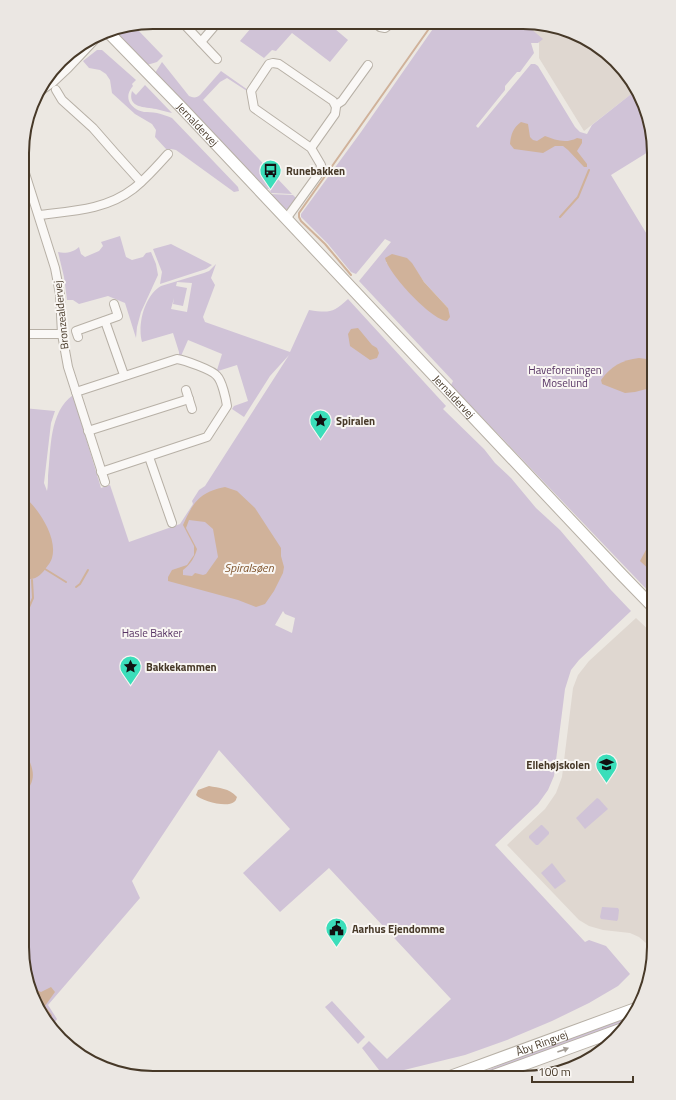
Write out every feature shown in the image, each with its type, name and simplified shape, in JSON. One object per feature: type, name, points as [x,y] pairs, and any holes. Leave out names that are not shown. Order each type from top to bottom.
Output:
[{"type":"street","points":[[189,29],[217,59]]},
{"type":"street","points":[[201,42],[212,29]]},
{"type":"street","name":"Jernaldervej","points":[[112,36],[181,107],[647,601]]},
{"type":"street","points":[[50,85],[86,49]]},
{"type":"street","points":[[286,219],[321,170],[320,163],[310,148],[257,111],[253,104],[251,92],[269,64],[276,63],[333,101],[336,106],[335,114],[310,148]]},
{"type":"street","points":[[336,106],[342,101],[368,65]]},
{"type":"street","points":[[56,90],[62,100],[93,128],[141,182]]},
{"type":"street","points":[[39,214],[103,205],[125,194],[141,182],[168,154]]},
{"type":"street","name":"Bronzealdervej","points":[[29,185],[57,274],[60,294],[62,334],[68,367],[105,482]]},
{"type":"street","name":"Bronzealdervej","points":[[78,337],[76,331],[118,316],[114,304]]},
{"type":"street","points":[[105,321],[124,375]]},
{"type":"street","points":[[29,334],[62,334]]},
{"type":"street","points":[[76,392],[174,359],[179,359],[215,373],[220,380],[226,406],[208,436],[101,472]]},
{"type":"street","points":[[186,390],[192,409]]},
{"type":"street","points":[[88,431],[189,399]]},
{"type":"street","points":[[149,457],[172,523]]},
{"type":"street","name":"Jernaldervej","points":[[621,574],[642,604],[647,609]]},
{"type":"street","name":"Åby Ringvej","points":[[465,1071],[629,1011]]},
{"type":"street","name":"Åby Ringvej","points":[[506,1071],[613,1032]]},
{"type":"shaded area","points":[[524,29],[555,33],[571,38],[585,46],[611,65],[632,94],[584,131],[539,58],[539,40]]},
{"type":"shaded area","name":"Ellehøjskolen","points":[[636,618],[647,628],[647,944],[639,937],[630,933],[603,930],[589,926],[579,920],[507,845],[545,809],[556,793],[562,777],[573,688],[578,675],[589,661]]},
{"type":"green space","points":[[250,29],[335,29],[348,40],[330,62],[292,33],[276,51],[272,50],[264,58],[240,41]]},
{"type":"green space","name":"Haveforeningen Moselund","points":[[433,29],[532,30],[543,39],[538,43],[531,43],[534,53],[520,72],[517,72],[505,86],[505,90],[476,126],[478,128],[531,64],[538,66],[575,127],[580,132],[587,134],[592,125],[632,94],[638,105],[645,128],[647,153],[611,175],[647,234],[647,590],[451,385],[453,381],[359,281],[391,242],[385,239],[356,274],[351,272],[328,244],[301,217],[301,214],[361,132]],"holes":[[[386,262],[411,263],[424,282],[448,308],[410,293]]]},
{"type":"green space","points":[[138,30],[163,56],[157,62],[147,65],[117,35]]},
{"type":"green space","points":[[97,50],[102,50],[136,80],[132,84],[133,86],[130,90],[128,98],[135,108],[144,112],[159,113],[172,118],[238,187],[239,191],[234,192],[176,150],[167,150],[155,137],[156,130],[152,124],[135,114],[112,93],[110,80],[106,74],[100,70],[89,68],[83,61]]},
{"type":"green space","points":[[162,62],[190,97],[199,96],[221,71],[248,90],[247,91],[227,78],[220,82],[203,100],[292,194],[271,193],[269,189],[266,189],[259,181],[257,182],[155,73]]},
{"type":"green space","points":[[145,85],[172,113],[134,104],[131,97],[132,91],[136,95]]},
{"type":"green space","points":[[269,194],[293,195],[296,198],[288,209],[285,210]]},
{"type":"green space","points":[[120,236],[126,257],[132,260],[143,257],[146,253],[151,252],[156,264],[158,275],[141,312],[136,338],[125,303],[108,296],[79,304],[73,300],[67,300],[64,277],[58,252],[69,252],[79,247],[81,254],[85,257],[99,251],[103,246],[101,242]]},
{"type":"green space","points":[[171,244],[212,265],[206,269],[160,284],[162,272],[153,249]]},
{"type":"green space","name":"Hasle Bakker","points":[[216,264],[211,278],[215,285],[203,317],[205,322],[290,352],[309,310],[321,312],[330,311],[348,299],[446,406],[443,409],[484,449],[536,508],[560,530],[610,589],[631,611],[579,660],[571,670],[565,689],[554,776],[548,790],[538,804],[495,845],[585,942],[589,940],[606,946],[630,974],[618,986],[589,1003],[507,1040],[465,1055],[400,1071],[379,1070],[362,1048],[369,1041],[387,1059],[451,999],[329,868],[280,912],[243,873],[290,829],[219,750],[132,881],[140,898],[48,1005],[57,1019],[55,1022],[38,995],[31,972],[29,955],[29,409],[55,411],[51,423],[44,483],[47,491],[51,443],[55,421],[65,402],[73,395],[101,488],[110,485],[129,542],[180,524],[193,504],[192,501],[199,490],[205,486],[289,355],[270,376],[244,417],[232,409],[234,406],[248,401],[237,365],[218,371],[217,370],[222,354],[188,340],[181,356],[179,355],[173,333],[142,342],[141,327],[144,311],[155,290],[161,286],[209,271]],"holes":[[[177,282],[192,283],[187,312],[171,309],[174,298],[173,304],[183,306],[187,288],[176,286]],[[283,611],[285,614],[295,618],[292,633],[275,625]]]},
{"type":"green space","points":[[597,798],[608,809],[585,829],[576,818]]},
{"type":"green space","points":[[541,825],[549,832],[549,834],[538,845],[536,845],[529,838],[529,836]]},
{"type":"green space","points":[[552,863],[566,881],[555,889],[541,873]]},
{"type":"green space","points":[[602,907],[618,908],[617,921],[601,919]]},
{"type":"green space","points":[[332,1001],[365,1037],[358,1044],[325,1007]]},
{"type":"green space","points":[[626,1016],[619,1025],[493,1071],[485,1071]]},
{"type":"water","points":[[521,122],[528,124],[530,137],[533,140],[537,141],[545,136],[561,141],[569,141],[577,138],[582,139],[582,143],[577,151],[587,164],[587,167],[584,167],[563,146],[555,146],[543,153],[514,149],[510,144],[511,137],[514,129]]},
{"type":"water","points":[[392,254],[407,258],[412,263],[424,282],[448,308],[450,317],[447,321],[440,319],[431,313],[411,295],[388,265],[385,258]]},
{"type":"water","points":[[358,328],[372,345],[377,348],[379,353],[377,358],[370,360],[350,346],[348,334],[351,329]]},
{"type":"water","points":[[639,358],[647,359],[647,389],[625,393],[602,384],[601,380],[613,367],[627,360]]},
{"type":"water","name":"Spiralsøen","points":[[225,487],[237,491],[255,508],[281,548],[281,556],[284,567],[283,573],[274,591],[265,604],[256,607],[238,600],[168,581],[168,577],[172,570],[187,565],[194,555],[194,546],[183,525],[190,510],[203,495]],"holes":[[[189,520],[205,522],[213,529],[218,557],[206,574],[203,575],[195,573],[192,576],[183,575],[183,570],[192,561],[197,549],[186,528]]]},
{"type":"water","points":[[29,501],[40,515],[49,532],[53,550],[51,561],[36,578],[30,579]]},
{"type":"water","points":[[647,548],[647,568],[640,561]]},
{"type":"water","points":[[29,760],[33,775],[29,787]]},
{"type":"water","points":[[209,786],[231,792],[237,797],[236,801],[231,804],[220,804],[203,799],[196,795],[198,790]]},
{"type":"water","points":[[51,987],[55,992],[45,1006],[52,1015],[51,1017],[38,995],[37,990],[41,992]]},
{"type":"waterway","points":[[351,275],[325,244],[301,221],[299,213],[429,29]]},
{"type":"waterway","points":[[560,217],[578,197],[589,170]]},
{"type":"waterway","points":[[45,569],[66,582]]},
{"type":"waterway","points":[[76,587],[80,584],[88,570]]},
{"type":"waterway","points":[[29,607],[33,598],[32,580]]},
{"type":"place","name":"Runebakken","points":[[270,190]]},
{"type":"place","name":"Spiralen","points":[[320,440]]},
{"type":"place","name":"Bakkekammen","points":[[130,686]]},
{"type":"place","name":"Ellehøjskolen","points":[[606,784]]},
{"type":"place","name":"Aarhus Ejendomme","points":[[337,948]]}]
